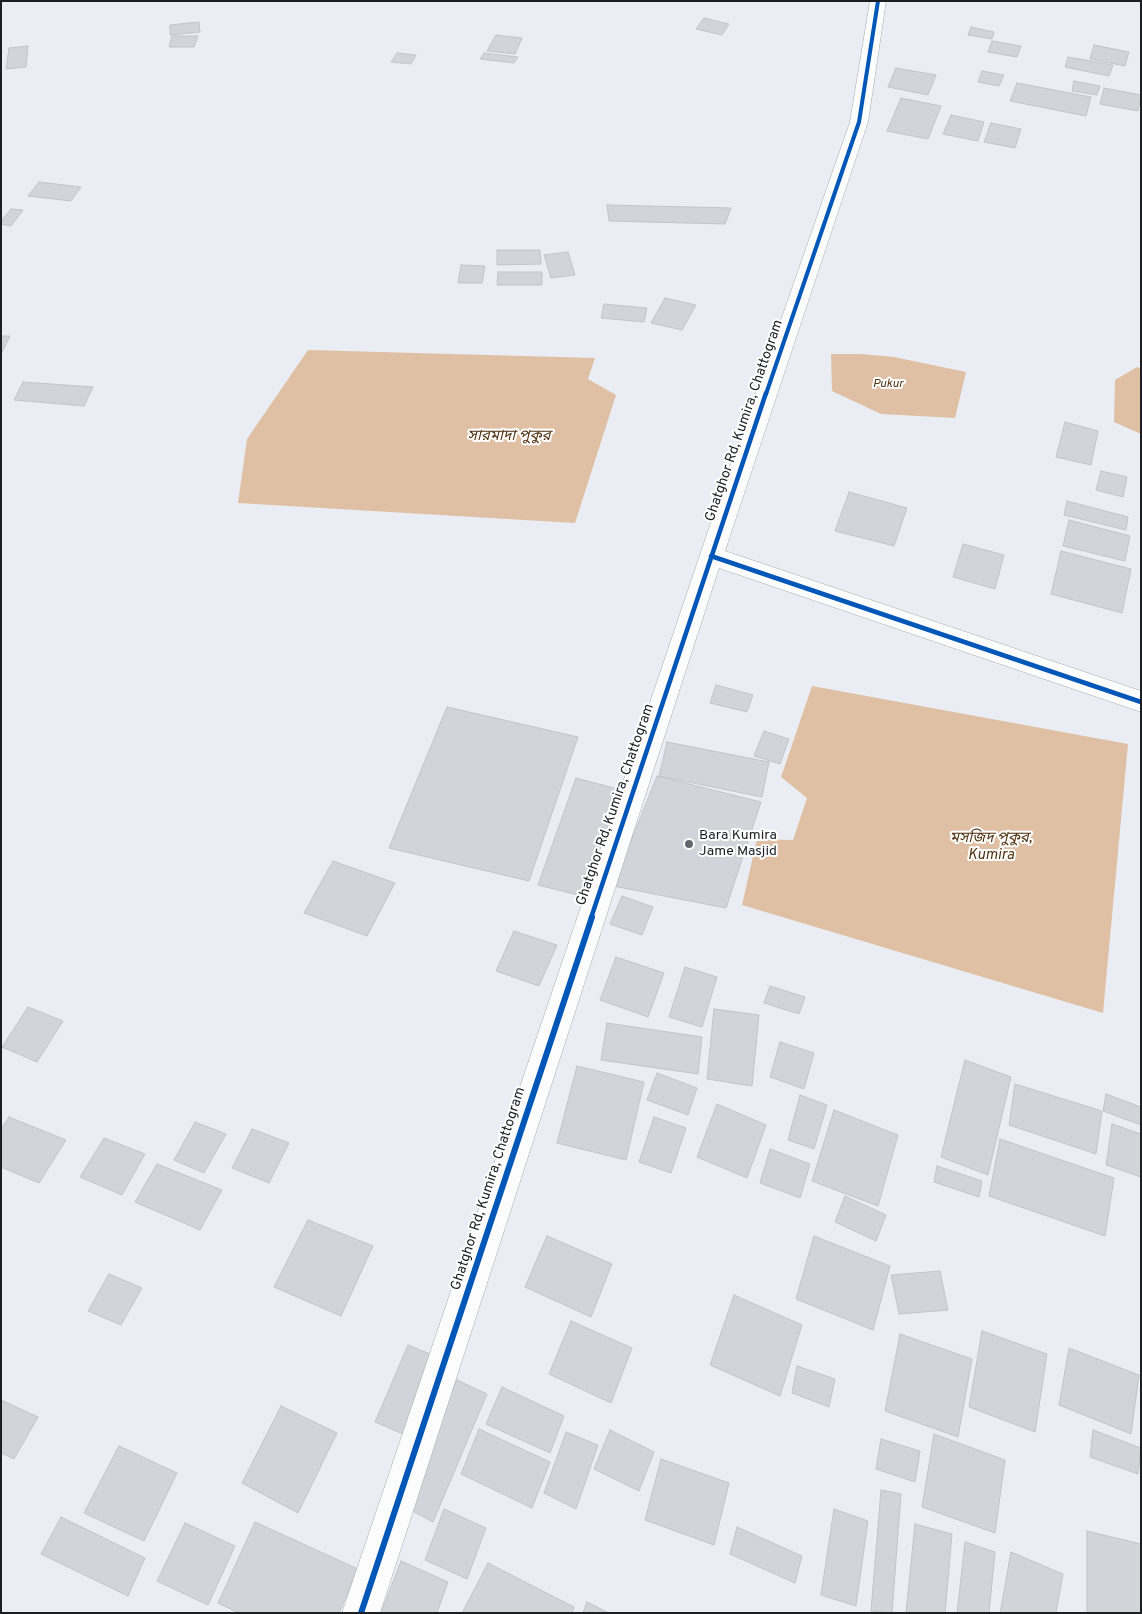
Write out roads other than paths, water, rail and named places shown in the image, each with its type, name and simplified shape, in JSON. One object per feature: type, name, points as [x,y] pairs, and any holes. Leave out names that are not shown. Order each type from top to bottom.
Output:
[{"type":"street","name":"Ghatghor Rd, Kumira, Chattogram","points":[[361,1613],[711,556],[859,122],[878,1]]},
{"type":"street","points":[[711,556],[1141,702]]},
{"type":"water","name":"সারমাদা পুকুর","points":[[308,350],[595,358],[588,379],[616,395],[575,523],[238,503],[247,439]]},
{"type":"water","name":"Pukur","points":[[831,354],[894,357],[966,372],[955,418],[881,414],[832,391]]},
{"type":"water","points":[[1137,367],[1141,369],[1141,434],[1114,422],[1115,380]]},
{"type":"water","name":"মসজিদ পুকুর, Kumira","points":[[812,686],[1128,744],[1103,1013],[742,905],[757,839],[793,840],[807,798],[781,777]]},
{"type":"place","name":"Bara Kumira Jame Masjid","points":[[689,844]]}]
